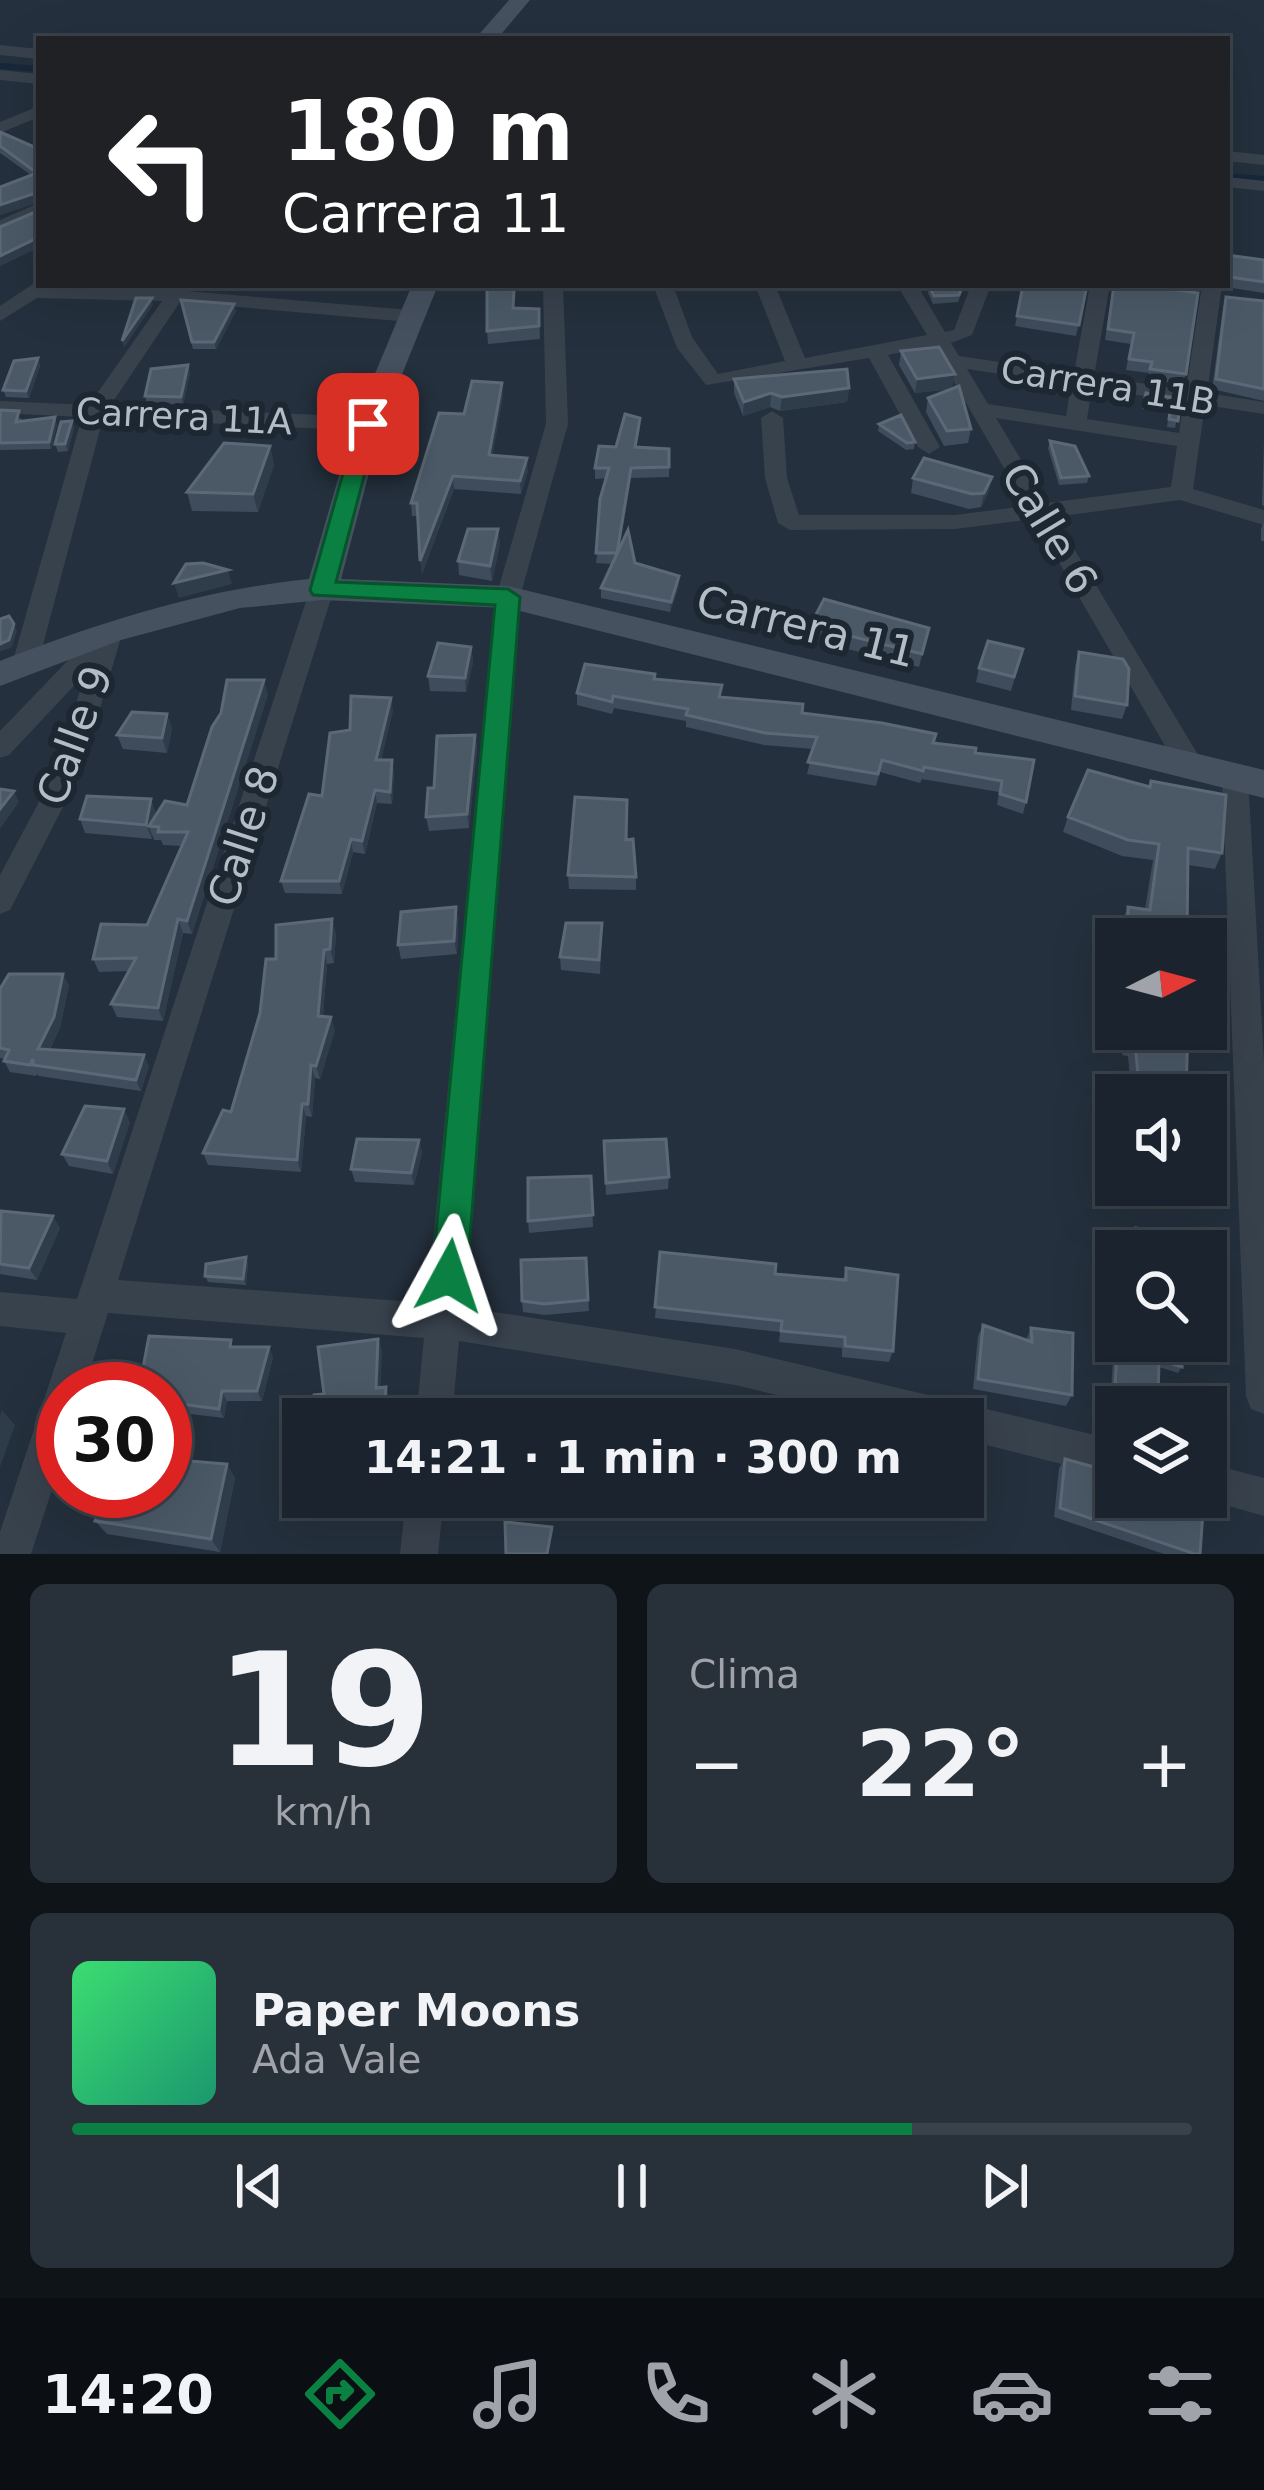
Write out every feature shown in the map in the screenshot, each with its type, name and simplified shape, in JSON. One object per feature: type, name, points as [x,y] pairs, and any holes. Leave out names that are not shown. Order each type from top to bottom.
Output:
[{"type":"street","points":[[488,36],[520,0]]},
{"type":"street","points":[[0,50],[36,54]]},
{"type":"street","points":[[0,75],[36,79]]},
{"type":"street","points":[[0,128],[36,112]]},
{"type":"street","points":[[1230,156],[1264,160]]},
{"type":"street","points":[[1230,183],[1264,186]]},
{"type":"street","points":[[0,227],[36,210]]},
{"type":"street","points":[[0,315],[38,288],[260,295],[410,316]]},
{"type":"street","name":"Calle 8","points":[[75,1362],[322,590],[368,424],[424,288]]},
{"type":"street","points":[[437,1398],[508,597],[557,424],[553,288]]},
{"type":"street","name":"Carrera 11B","points":[[664,288],[682,344],[691,361],[713,381],[876,352],[946,351],[1082,381],[1264,408]]},
{"type":"street","points":[[766,288],[798,367]]},
{"type":"street","name":"Calle 6","points":[[909,288],[1193,770]]},
{"type":"street","points":[[946,351],[962,335],[980,288]]},
{"type":"street","points":[[1076,424],[1099,288]]},
{"type":"street","points":[[12,669],[94,412],[177,292]]},
{"type":"street","points":[[1181,493],[1211,293]]},
{"type":"street","points":[[876,352],[929,447]]},
{"type":"street","name":"Carrera 11A","points":[[0,407],[368,424]]},
{"type":"street","points":[[980,409],[1189,441]]},
{"type":"street","points":[[772,418],[776,478],[790,523],[955,522],[1181,493],[1264,518]]},
{"type":"street","name":"Carrera 11","points":[[12,669],[111,631],[240,597],[322,590],[508,597],[1193,770],[1250,780]]},
{"type":"street","points":[[0,748],[111,631]]},
{"type":"street","name":"Calle 9","points":[[0,902],[68,772],[111,631]]},
{"type":"street","points":[[1250,780],[1264,1396]]},
{"type":"street","points":[[0,1309],[93,1307],[446,1322],[735,1367],[866,1398]]},
{"type":"street","points":[[984,1426],[1095,1454]]},
{"type":"street","points":[[12,1554],[36,1482]]},
{"type":"street","points":[[1227,1487],[1264,1497]]},
{"type":"street","points":[[419,1554],[423,1518]]},
{"type":"building","points":[[0,132],[36,148],[36,172],[0,146]]},
{"type":"building","points":[[36,173],[36,193],[0,205],[0,187]]},
{"type":"building","points":[[36,212],[36,238],[0,256],[0,227]]},
{"type":"building","points":[[1230,255],[1264,260],[1264,282],[1230,277]]},
{"type":"building","points":[[487,288],[514,290],[513,308],[539,309],[539,326],[487,331]]},
{"type":"building","points":[[930,288],[962,288],[959,295],[934,296]]},
{"type":"building","points":[[1022,288],[1086,288],[1079,325],[1017,316]]},
{"type":"building","points":[[1114,288],[1198,293],[1186,374],[1150,369],[1152,362],[1129,359],[1134,333],[1108,329]]},
{"type":"building","points":[[1226,297],[1264,301],[1264,389],[1216,379]]},
{"type":"building","points":[[136,298],[152,298],[122,341]]},
{"type":"building","points":[[181,300],[234,304],[214,342],[192,342]]},
{"type":"building","points":[[939,347],[955,374],[917,379],[901,351]]},
{"type":"building","points":[[38,358],[26,391],[3,390],[14,361]]},
{"type":"building","points":[[188,365],[181,397],[145,396],[151,369]]},
{"type":"building","points":[[847,369],[849,388],[782,397],[771,393],[744,402],[734,379]]},
{"type":"building","points":[[472,381],[502,383],[489,455],[527,458],[520,481],[453,476],[420,561],[417,503],[411,503],[439,413],[464,414]]},
{"type":"building","points":[[959,386],[971,429],[947,431],[928,398]]},
{"type":"building","points":[[1146,393],[1181,399],[1178,421],[1169,419],[1171,405],[1144,401]]},
{"type":"building","points":[[0,410],[19,411],[16,422],[55,417],[49,442],[0,443]]},
{"type":"building","points":[[625,414],[640,418],[635,447],[669,449],[669,467],[631,468],[617,553],[596,553],[600,499],[609,468],[595,468],[599,446],[616,447]]},
{"type":"building","points":[[901,415],[915,442],[907,443],[879,424]]},
{"type":"building","points":[[72,421],[65,444],[55,444],[61,422]]},
{"type":"building","points":[[1050,441],[1075,446],[1089,476],[1061,478]]},
{"type":"building","points":[[224,443],[270,446],[253,494],[187,492]]},
{"type":"building","points":[[924,458],[992,477],[984,493],[972,494],[913,478]]},
{"type":"building","points":[[468,529],[498,529],[490,566],[458,561]]},
{"type":"building","points":[[628,530],[635,563],[679,576],[671,602],[601,588]]},
{"type":"building","points":[[186,564],[228,570],[174,583]]},
{"type":"building","points":[[824,599],[929,628],[922,654],[810,626]]},
{"type":"building","points":[[9,616],[14,624],[9,640],[0,644],[0,619]]},
{"type":"building","points":[[988,641],[1023,649],[1014,677],[979,668]]},
{"type":"building","points":[[438,643],[471,647],[465,678],[428,676]]},
{"type":"building","points":[[1079,652],[1123,659],[1129,669],[1127,705],[1075,696]]},
{"type":"building","points":[[585,664],[655,674],[654,679],[722,685],[719,697],[803,704],[802,713],[882,723],[936,734],[933,743],[1034,760],[1026,802],[1000,794],[1002,781],[924,767],[923,771],[882,760],[878,774],[808,762],[817,737],[765,733],[686,715],[688,709],[613,696],[612,702],[577,693]]},
{"type":"building","points":[[227,680],[264,680],[187,921],[178,919],[158,1008],[111,1004],[136,958],[93,959],[101,924],[147,925],[188,832],[158,832],[159,827],[149,826],[165,801],[187,805],[221,713]]},
{"type":"building","points":[[351,696],[391,698],[376,760],[392,760],[390,792],[375,790],[362,841],[351,839],[339,881],[281,881],[309,794],[322,796],[330,733],[350,730]]},
{"type":"building","points":[[132,712],[167,714],[162,738],[117,735]]},
{"type":"building","points":[[475,735],[467,814],[426,817],[428,788],[434,788],[437,736]]},
{"type":"building","points":[[1088,770],[1150,787],[1151,781],[1226,795],[1222,853],[1188,848],[1187,918],[1128,918],[1128,907],[1150,910],[1159,844],[1128,840],[1068,817]]},
{"type":"building","points":[[0,789],[14,791],[0,809]]},
{"type":"building","points":[[87,796],[151,799],[146,825],[80,819]]},
{"type":"building","points":[[575,797],[627,800],[626,840],[633,839],[636,877],[568,875]]},
{"type":"building","points":[[456,907],[454,941],[398,945],[401,912]]},
{"type":"building","points":[[332,919],[318,1016],[331,1017],[316,1066],[311,1065],[297,1160],[203,1153],[223,1110],[231,1112],[260,1013],[266,959],[276,959],[276,925]]},
{"type":"building","points":[[566,923],[602,923],[599,960],[560,957]]},
{"type":"building","points":[[9,974],[63,974],[54,1017],[38,1049],[144,1055],[136,1080],[33,1065],[33,1059],[30,1065],[4,1061],[9,1050],[0,1048],[0,989]]},
{"type":"building","points":[[1136,1050],[1187,1050],[1187,1074],[1138,1074]]},
{"type":"building","points":[[85,1106],[124,1109],[107,1161],[62,1154]]},
{"type":"building","points":[[357,1139],[419,1140],[411,1173],[351,1169]]},
{"type":"building","points":[[666,1139],[669,1177],[606,1183],[604,1141]]},
{"type":"building","points":[[591,1176],[593,1215],[528,1221],[528,1178]]},
{"type":"building","points":[[1,1211],[53,1216],[29,1268],[0,1264]]},
{"type":"building","points":[[660,1252],[776,1264],[775,1274],[846,1280],[846,1268],[898,1275],[893,1351],[845,1346],[845,1337],[781,1331],[782,1321],[655,1307]]},
{"type":"building","points":[[246,1257],[243,1279],[205,1276],[206,1264]]},
{"type":"building","points":[[586,1258],[588,1300],[522,1301],[521,1260]]},
{"type":"building","points":[[983,1325],[1032,1342],[1031,1328],[1073,1333],[1072,1395],[978,1379]]},
{"type":"building","points":[[149,1336],[269,1347],[257,1391],[222,1391],[219,1409],[192,1406],[192,1362],[144,1362]]},
{"type":"building","points":[[378,1339],[376,1388],[386,1387],[385,1398],[313,1398],[324,1394],[318,1347]]},
{"type":"building","points":[[1116,1362],[1159,1362],[1158,1386],[1115,1386]]},
{"type":"building","points":[[1065,1459],[1095,1467],[1095,1518],[1203,1518],[1200,1554],[1195,1554],[1060,1508]]},
{"type":"building","points":[[192,1461],[227,1464],[211,1539],[95,1521],[192,1518]]},
{"type":"building","points":[[505,1522],[552,1527],[547,1554],[506,1554]]},
{"type":"waterway","points":[[0,66],[36,69]]},
{"type":"waterway","points":[[1230,176],[1264,179]]},
{"type":"route","points":[[368,424],[322,590],[508,597],[449,1276]]}]
